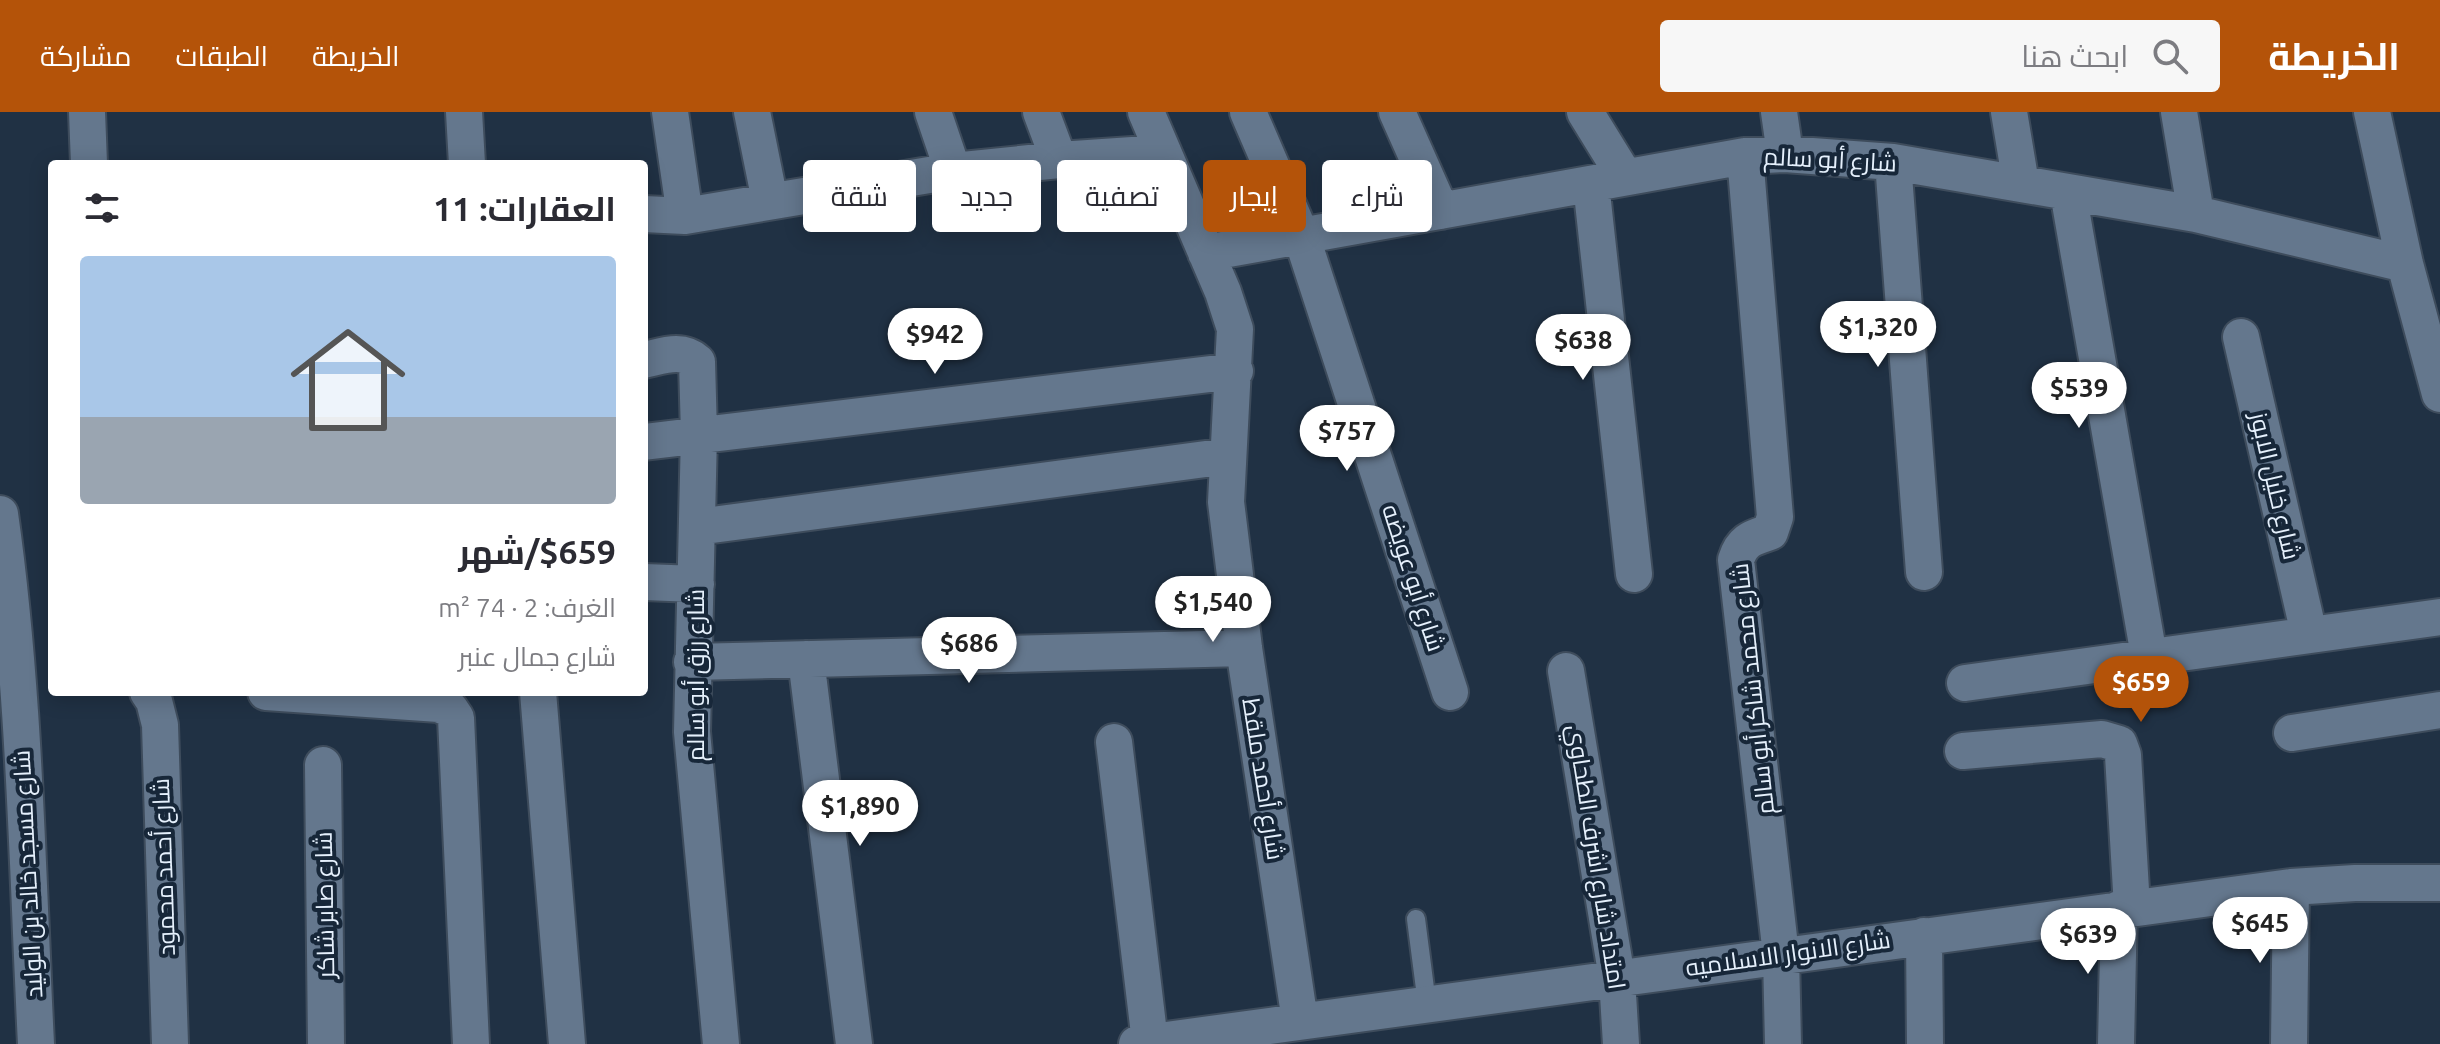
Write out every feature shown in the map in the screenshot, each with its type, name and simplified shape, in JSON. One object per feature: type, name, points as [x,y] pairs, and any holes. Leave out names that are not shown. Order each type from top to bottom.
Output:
[{"type":"street","points":[[87,112],[89,160]]},
{"type":"street","points":[[464,112],[467,160]]},
{"type":"street","points":[[670,112],[685,216]]},
{"type":"street","points":[[752,112],[770,201]]},
{"type":"street","points":[[933,112],[949,160]]},
{"type":"street","points":[[1041,112],[1059,160],[1162,153]]},
{"type":"street","name":"شارع أحمد ملقط","points":[[1146,112],[1235,329],[1226,502],[1244,648],[1323,1027]]},
{"type":"street","name":"شارع أبو عويضه","points":[[1248,112],[1301,235],[1450,692]]},
{"type":"street","points":[[1397,112],[1441,211]]},
{"type":"street","points":[[1585,112],[1608,181],[1634,574]]},
{"type":"street","points":[[1779,112],[1785,154]]},
{"type":"street","points":[[2009,112],[2021,184]]},
{"type":"street","points":[[2179,112],[2196,214]]},
{"type":"street","points":[[2372,112],[2405,264],[2440,394]]},
{"type":"street","name":"شارع أبو سالم","points":[[1206,253],[1745,156],[1785,154],[1893,162],[2196,214],[2405,264]]},
{"type":"street","name":"شارع محمد شاكر أبو سالم","points":[[1745,156],[1775,517],[1770,532],[1746,541],[1736,560],[1781,955]]},
{"type":"street","points":[[1893,162],[1924,572]]},
{"type":"street","points":[[648,214],[685,216],[932,174]]},
{"type":"street","points":[[2068,192],[2149,656]]},
{"type":"street","name":"شارع خليل الابوز","points":[[2241,337],[2309,634]]},
{"type":"street","name":"شارع رزق أبو سالم","points":[[648,359],[681,353],[697,362],[699,434],[692,732],[721,1044]]},
{"type":"street","points":[[648,441],[1235,371]]},
{"type":"street","points":[[697,527],[1228,456]]},
{"type":"street","name":"شارع مسجد خالد بن الوليد","points":[[0,514],[17,668],[36,1044]]},
{"type":"street","points":[[648,582],[696,584]]},
{"type":"street","points":[[1965,683],[2440,617]]},
{"type":"street","points":[[692,662],[1244,648]]},
{"type":"street","points":[[806,659],[854,1044]]},
{"type":"street","name":"امتداد شارع اشرف الطحاوي","points":[[1566,671],[1617,978],[1621,1044]]},
{"type":"street","name":"شارع أحمد محمود","points":[[151,696],[160,725],[170,1044]]},
{"type":"street","points":[[324,696],[439,704],[450,709],[456,718],[471,1044]]},
{"type":"street","points":[[538,696],[567,1044]]},
{"type":"street","points":[[2292,733],[2440,710]]},
{"type":"street","points":[[1963,751],[2102,739],[2119,744],[2123,755],[2126,908],[2116,1044]]},
{"type":"street","points":[[1114,742],[1159,1042]]},
{"type":"street","name":"شارع صابر شاكر","points":[[323,765],[326,1044]]},
{"type":"street","name":"شارع الانوار الاسلاميه","points":[[1159,1042],[1323,1027],[1427,1004],[2291,887],[2440,883]]},
{"type":"street","points":[[2289,1044],[2291,887]]},
{"type":"street","points":[[1924,936],[1925,1044]]},
{"type":"street","points":[[1781,955],[1783,1044]]},
{"type":"lane","points":[[1416,919],[1427,1004]]}]
